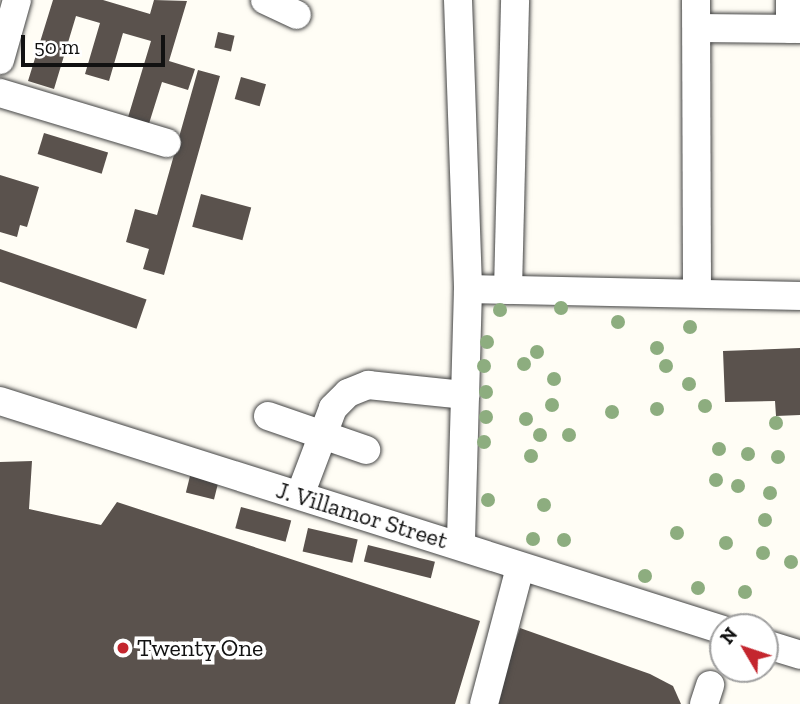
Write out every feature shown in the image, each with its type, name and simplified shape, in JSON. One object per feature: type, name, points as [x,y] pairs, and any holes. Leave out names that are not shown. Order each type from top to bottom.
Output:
[{"type":"street","points":[[0,60],[17,0]]},
{"type":"street","points":[[264,0],[297,15]]},
{"type":"street","points":[[458,0],[468,289],[461,546]]},
{"type":"street","points":[[508,290],[515,0]]},
{"type":"street","points":[[696,0],[697,293]]},
{"type":"street","points":[[697,28],[795,29],[790,0]]},
{"type":"street","points":[[0,93],[167,143]]},
{"type":"street","points":[[468,289],[800,296]]},
{"type":"street","points":[[300,495],[333,408],[348,393],[368,385],[465,395]]},
{"type":"street","name":"J. Villamor Street","points":[[0,401],[709,626]]},
{"type":"street","points":[[268,416],[366,450]]},
{"type":"street","points":[[484,704],[520,568]]},
{"type":"street","points":[[779,649],[800,656]]},
{"type":"building","points":[[53,0],[103,0],[150,14],[154,0],[187,1],[169,61],[195,69],[188,90],[162,82],[147,130],[126,124],[151,41],[123,33],[109,81],[85,74],[100,23],[76,16],[54,89],[28,81]]},
{"type":"building","points":[[218,32],[235,36],[231,51],[214,48]]},
{"type":"building","points":[[198,70],[220,76],[164,275],[143,269],[149,249],[126,242],[135,209],[157,215]]},
{"type":"building","points":[[241,77],[266,84],[260,106],[235,99]]},
{"type":"building","points":[[44,133],[108,153],[102,174],[38,154]]},
{"type":"building","points":[[0,175],[39,187],[27,227],[20,225],[17,237],[0,232]]},
{"type":"building","points":[[201,194],[251,207],[242,240],[192,227]]},
{"type":"building","points":[[0,249],[147,299],[136,329],[0,282]]},
{"type":"building","points":[[800,348],[800,415],[776,416],[775,401],[725,402],[723,351]]},
{"type":"building","points":[[32,461],[29,509],[101,525],[117,502],[480,621],[455,704],[0,704],[0,462]]},
{"type":"building","points":[[190,476],[218,483],[214,500],[186,492]]},
{"type":"building","points":[[241,507],[291,520],[286,542],[235,528]]},
{"type":"building","points":[[308,528],[358,539],[352,563],[303,551]]},
{"type":"building","points":[[368,545],[435,562],[431,578],[364,561]]},
{"type":"building","points":[[520,628],[650,674],[673,686],[681,704],[494,704]]},
{"type":"place","name":"Twenty One","points":[[123,648]]}]
